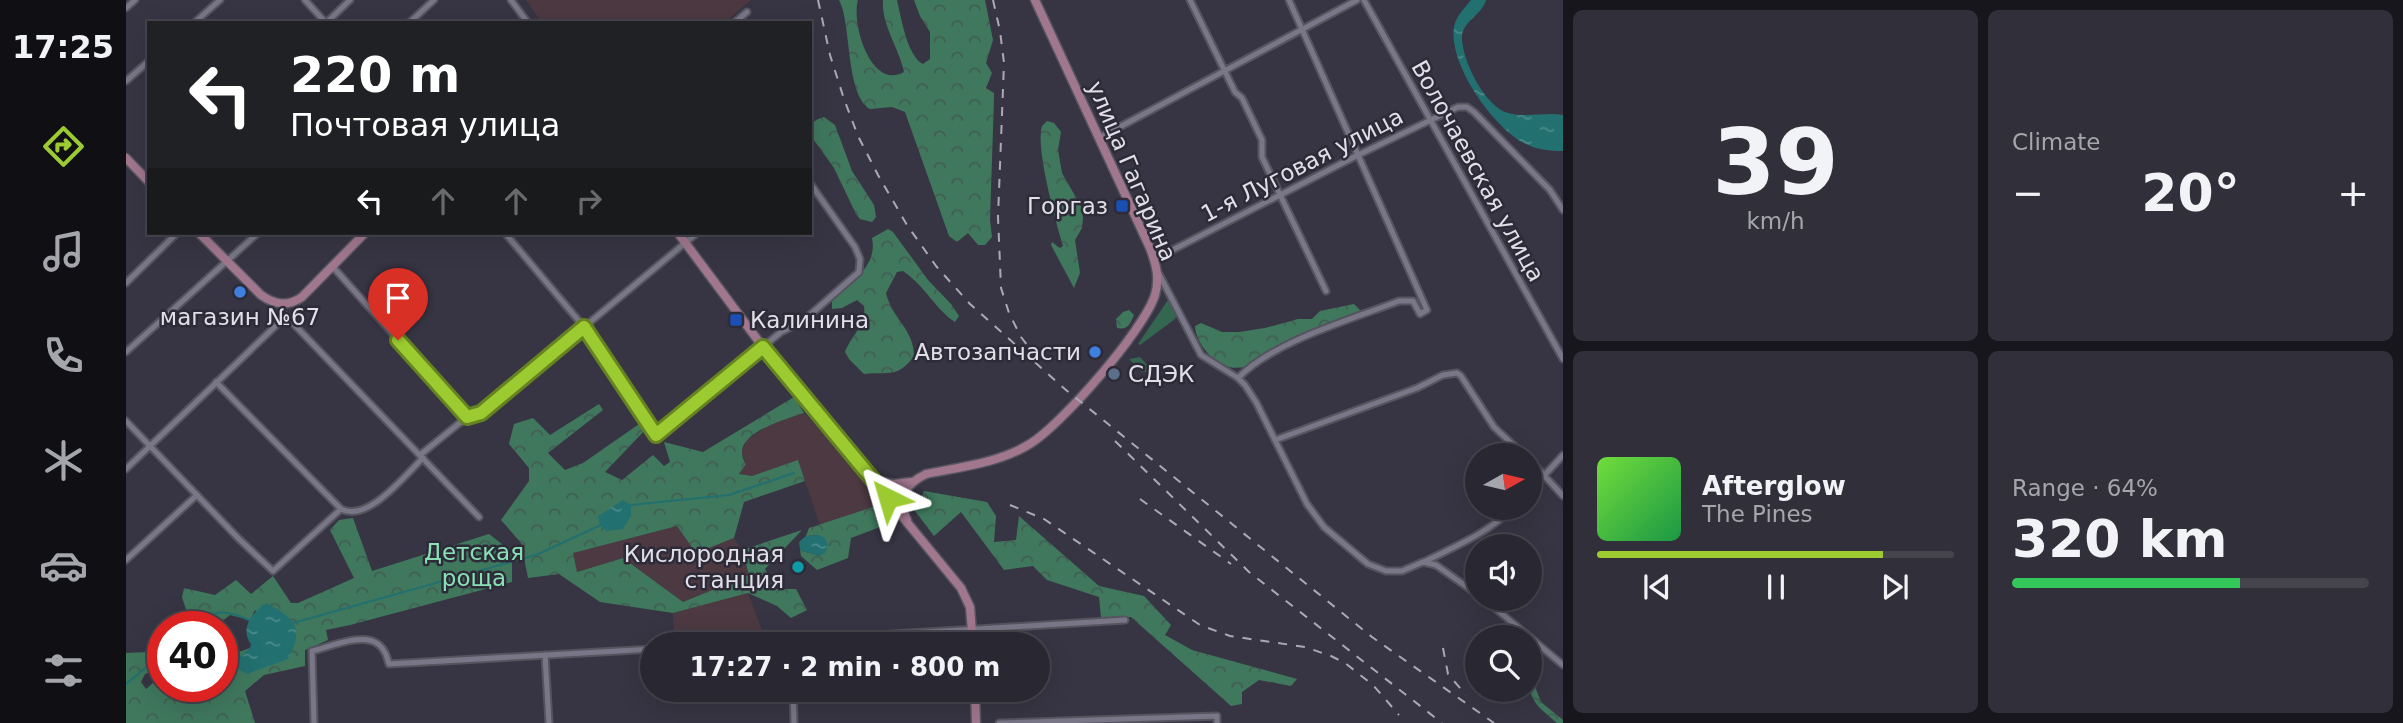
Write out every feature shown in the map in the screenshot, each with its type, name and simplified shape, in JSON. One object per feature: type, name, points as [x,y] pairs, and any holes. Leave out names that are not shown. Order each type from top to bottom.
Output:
[{"type":"main road","name":"улица Гагарина","points":[[911,482],[926,474],[1011,453],[1031,444],[1051,429],[1123,349],[1155,295],[1157,270],[1154,259],[1035,0]]},
{"type":"main road","points":[[126,158],[147,178]]},
{"type":"main road","points":[[200,235],[261,295],[269,301],[284,304],[302,297],[363,235]]},
{"type":"main road","points":[[679,235],[763,347],[961,588],[970,607],[973,632]]},
{"type":"main road","points":[[874,480],[893,484],[911,482]]},
{"type":"main road","points":[[907,520],[902,499],[911,482]]},
{"type":"main road","points":[[975,702],[976,723]]},
{"type":"street","points":[[126,8],[135,0]]},
{"type":"street","points":[[196,21],[220,0]]},
{"type":"street","points":[[305,0],[324,21]]},
{"type":"street","points":[[328,21],[350,0]]},
{"type":"street","points":[[411,21],[434,0]]},
{"type":"street","points":[[510,0],[526,21]]},
{"type":"street","points":[[1190,0],[1234,92],[1242,98],[1262,140],[1262,157],[1326,291]]},
{"type":"street","points":[[1238,378],[1251,364],[1294,342],[1399,300],[1413,301],[1420,314],[1427,310],[1289,0]]},
{"type":"street","points":[[1099,138],[1357,0]]},
{"type":"street","name":"Волочаевская улица","points":[[1364,0],[1563,359]]},
{"type":"street","points":[[736,21],[747,12]]},
{"type":"street","points":[[317,21],[321,17]]},
{"type":"street","points":[[126,80],[147,63]]},
{"type":"street","name":"1-я Луговая улица","points":[[1154,259],[1458,107],[1466,107],[1550,190],[1563,210]]},
{"type":"street","points":[[507,235],[584,327],[656,435],[781,332],[803,321],[855,278],[861,266],[855,247],[812,186]]},
{"type":"street","points":[[126,283],[175,235]]},
{"type":"street","points":[[126,352],[256,235]]},
{"type":"street","points":[[216,382],[341,509],[357,512],[374,505],[421,456],[467,417],[481,413],[695,235]]},
{"type":"street","points":[[333,267],[467,417]]},
{"type":"street","points":[[1157,270],[1201,355],[1238,378],[1256,402],[1315,517],[1368,564],[1386,571],[1402,570],[1475,537],[1497,520]]},
{"type":"street","points":[[284,304],[286,316],[480,517]]},
{"type":"street","points":[[126,469],[286,316]]},
{"type":"street","points":[[1275,440],[1417,388],[1443,375],[1457,373],[1494,426],[1512,443]]},
{"type":"street","points":[[126,421],[239,539],[273,570],[341,509]]},
{"type":"street","points":[[1542,478],[1563,455]]},
{"type":"street","points":[[1542,472],[1563,496]]},
{"type":"street","points":[[126,559],[197,495]]},
{"type":"street","points":[[1423,562],[1436,565],[1465,586]]},
{"type":"street","points":[[1499,611],[1563,665]]},
{"type":"street","points":[[921,632],[1125,620]]},
{"type":"street","points":[[314,723],[312,651],[368,640],[379,645],[389,664],[640,650]]},
{"type":"street","points":[[545,655],[549,723]]},
{"type":"street","points":[[793,702],[794,723]]},
{"type":"street","points":[[999,723],[1217,719]]},
{"type":"shaded area","points":[[526,0],[751,0],[726,21],[541,21]]},
{"type":"shaded area","points":[[1168,300],[1177,315],[1175,319],[1138,344]]},
{"type":"shaded area","points":[[1140,357],[1152,370],[1149,375],[1129,359]]},
{"type":"shaded area","points":[[804,413],[882,504],[820,525],[798,461],[752,476],[739,475],[746,464],[742,453],[746,441],[769,425]]},
{"type":"shaded area","points":[[677,526],[696,553],[734,538],[742,550],[749,575],[683,602],[623,558],[576,572],[572,553]]},
{"type":"shaded area","points":[[748,593],[763,632],[674,632],[673,613]]},
{"type":"green space","points":[[839,0],[858,0],[858,24],[866,52],[882,72],[892,75],[904,72],[887,27],[883,0],[897,0],[909,45],[917,60],[923,64],[930,59],[930,32],[914,0],[985,0],[993,40],[986,63],[992,73],[986,88],[994,93],[994,98],[990,220],[992,237],[985,245],[978,245],[968,233],[957,242],[949,236],[905,112],[892,107],[870,109],[862,101],[856,89],[846,25]]},
{"type":"green space","points":[[824,117],[835,125],[852,171],[874,205],[876,217],[872,222],[860,219],[856,214],[834,168],[812,137],[812,123]]},
{"type":"green space","points":[[1047,121],[1054,123],[1061,132],[1058,150],[1062,173],[1082,208],[1082,228],[1075,240],[1080,273],[1074,288],[1051,245],[1052,242],[1060,248],[1063,246],[1041,150],[1042,126]]},
{"type":"green space","points":[[888,229],[959,316],[955,322],[911,277],[903,271],[897,272],[886,293],[907,331],[914,356],[897,371],[864,374],[845,352],[861,324],[864,306],[857,300],[842,308],[832,309],[832,299],[855,280],[867,265],[873,248],[872,238]]},
{"type":"green space","points":[[1354,304],[1360,310],[1359,318],[1299,337],[1244,367],[1230,367],[1215,360],[1199,341],[1196,333],[1195,326],[1201,323],[1222,332],[1239,332],[1298,319],[1312,319],[1320,311]]},
{"type":"green space","points":[[1129,310],[1134,315],[1130,324],[1117,328],[1116,319]]},
{"type":"green space","points":[[794,397],[804,413],[766,427],[749,438],[742,453],[746,464],[739,474],[752,476],[798,460],[805,481],[744,502],[734,538],[696,553],[677,526],[573,553],[577,572],[623,558],[683,602],[749,575],[742,550],[802,530],[765,569],[776,589],[796,589],[807,610],[791,618],[777,606],[748,593],[673,613],[600,602],[559,574],[528,578],[521,543],[501,520],[529,481],[529,468],[509,444],[514,424],[533,418],[550,435],[599,404],[603,410],[548,453],[565,470],[583,463],[642,422],[645,430],[605,472],[622,480],[653,455],[664,466],[670,462],[664,442],[703,452]]},
{"type":"green space","points":[[924,491],[987,502],[996,516],[994,542],[1016,540],[1019,516],[1099,586],[1144,596],[1171,625],[1165,635],[1192,650],[1297,679],[1291,686],[1259,680],[1242,692],[1242,704],[1231,706],[1131,617],[1101,617],[1099,597],[1047,580],[1033,566],[1004,570],[961,512],[934,536],[915,511]]},
{"type":"green space","points":[[882,504],[896,521],[851,538],[848,558],[817,570],[801,556],[800,549],[819,556],[819,535],[806,536],[809,528]]},
{"type":"green space","name":"Детская роща","points":[[353,518],[372,571],[489,534],[512,552],[512,582],[326,630],[328,640],[305,650],[305,666],[264,675],[245,691],[255,723],[126,723],[126,653],[147,652],[147,673],[141,682],[147,688],[147,702],[238,702],[238,652],[250,648],[288,659],[255,610],[250,620],[238,617],[238,611],[186,611],[182,597],[184,588],[215,595],[236,580],[251,594],[273,576],[291,603],[298,603],[354,578],[330,530],[339,520]]},
{"type":"green space","points":[[1536,702],[1541,702],[1563,720],[1563,723],[1557,723]]},
{"type":"water","points":[[1471,0],[1486,0],[1481,10],[1466,26],[1462,36],[1466,57],[1476,81],[1491,102],[1508,113],[1563,115],[1563,151],[1535,148],[1513,136],[1500,125],[1476,94],[1458,59],[1454,42],[1455,23]]},
{"type":"water","points":[[623,500],[631,505],[631,516],[623,529],[606,531],[600,526],[598,516]]},
{"type":"water","points":[[819,535],[825,538],[828,545],[825,553],[819,556],[800,549],[799,542],[806,536]]},
{"type":"water","points":[[266,603],[284,614],[294,625],[296,639],[288,659],[247,674],[238,669],[238,659],[250,648],[246,632],[256,611]]},
{"type":"waterway","points":[[631,505],[729,495],[794,473]]},
{"type":"waterway","points":[[293,623],[536,555],[601,525]]},
{"type":"waterway","points":[[238,616],[249,620]]},
{"type":"waterway","points":[[126,684],[147,666]]},
{"type":"railway","points":[[818,0],[830,55],[858,136],[907,225],[936,266],[970,304],[1066,390],[1372,637],[1494,723]]},
{"type":"railway","points":[[993,0],[1004,63],[998,217],[1001,288],[1009,313],[1021,337],[1034,354]]},
{"type":"railway","points":[[1115,441],[1249,572],[1442,723]]},
{"type":"railway","points":[[1140,499],[1231,564]]},
{"type":"railway","points":[[1010,505],[1044,519],[1200,625],[1230,636],[1305,647],[1345,663],[1373,685],[1399,715]]},
{"type":"railway","points":[[1443,648],[1448,674],[1465,694]]},
{"type":"place","name":"Горгаз","points":[[1122,206]]},
{"type":"place","name":"магазин №67","points":[[240,292]]},
{"type":"place","name":"Калинина","points":[[736,320]]},
{"type":"place","name":"Автозапчасти","points":[[1095,352]]},
{"type":"place","name":"СДЭК","points":[[1114,374]]},
{"type":"place","name":"Кислородная станция","points":[[798,567]]},
{"type":"route","points":[[398,340],[467,417],[481,413],[584,327],[656,435],[763,347],[888,498]]}]
